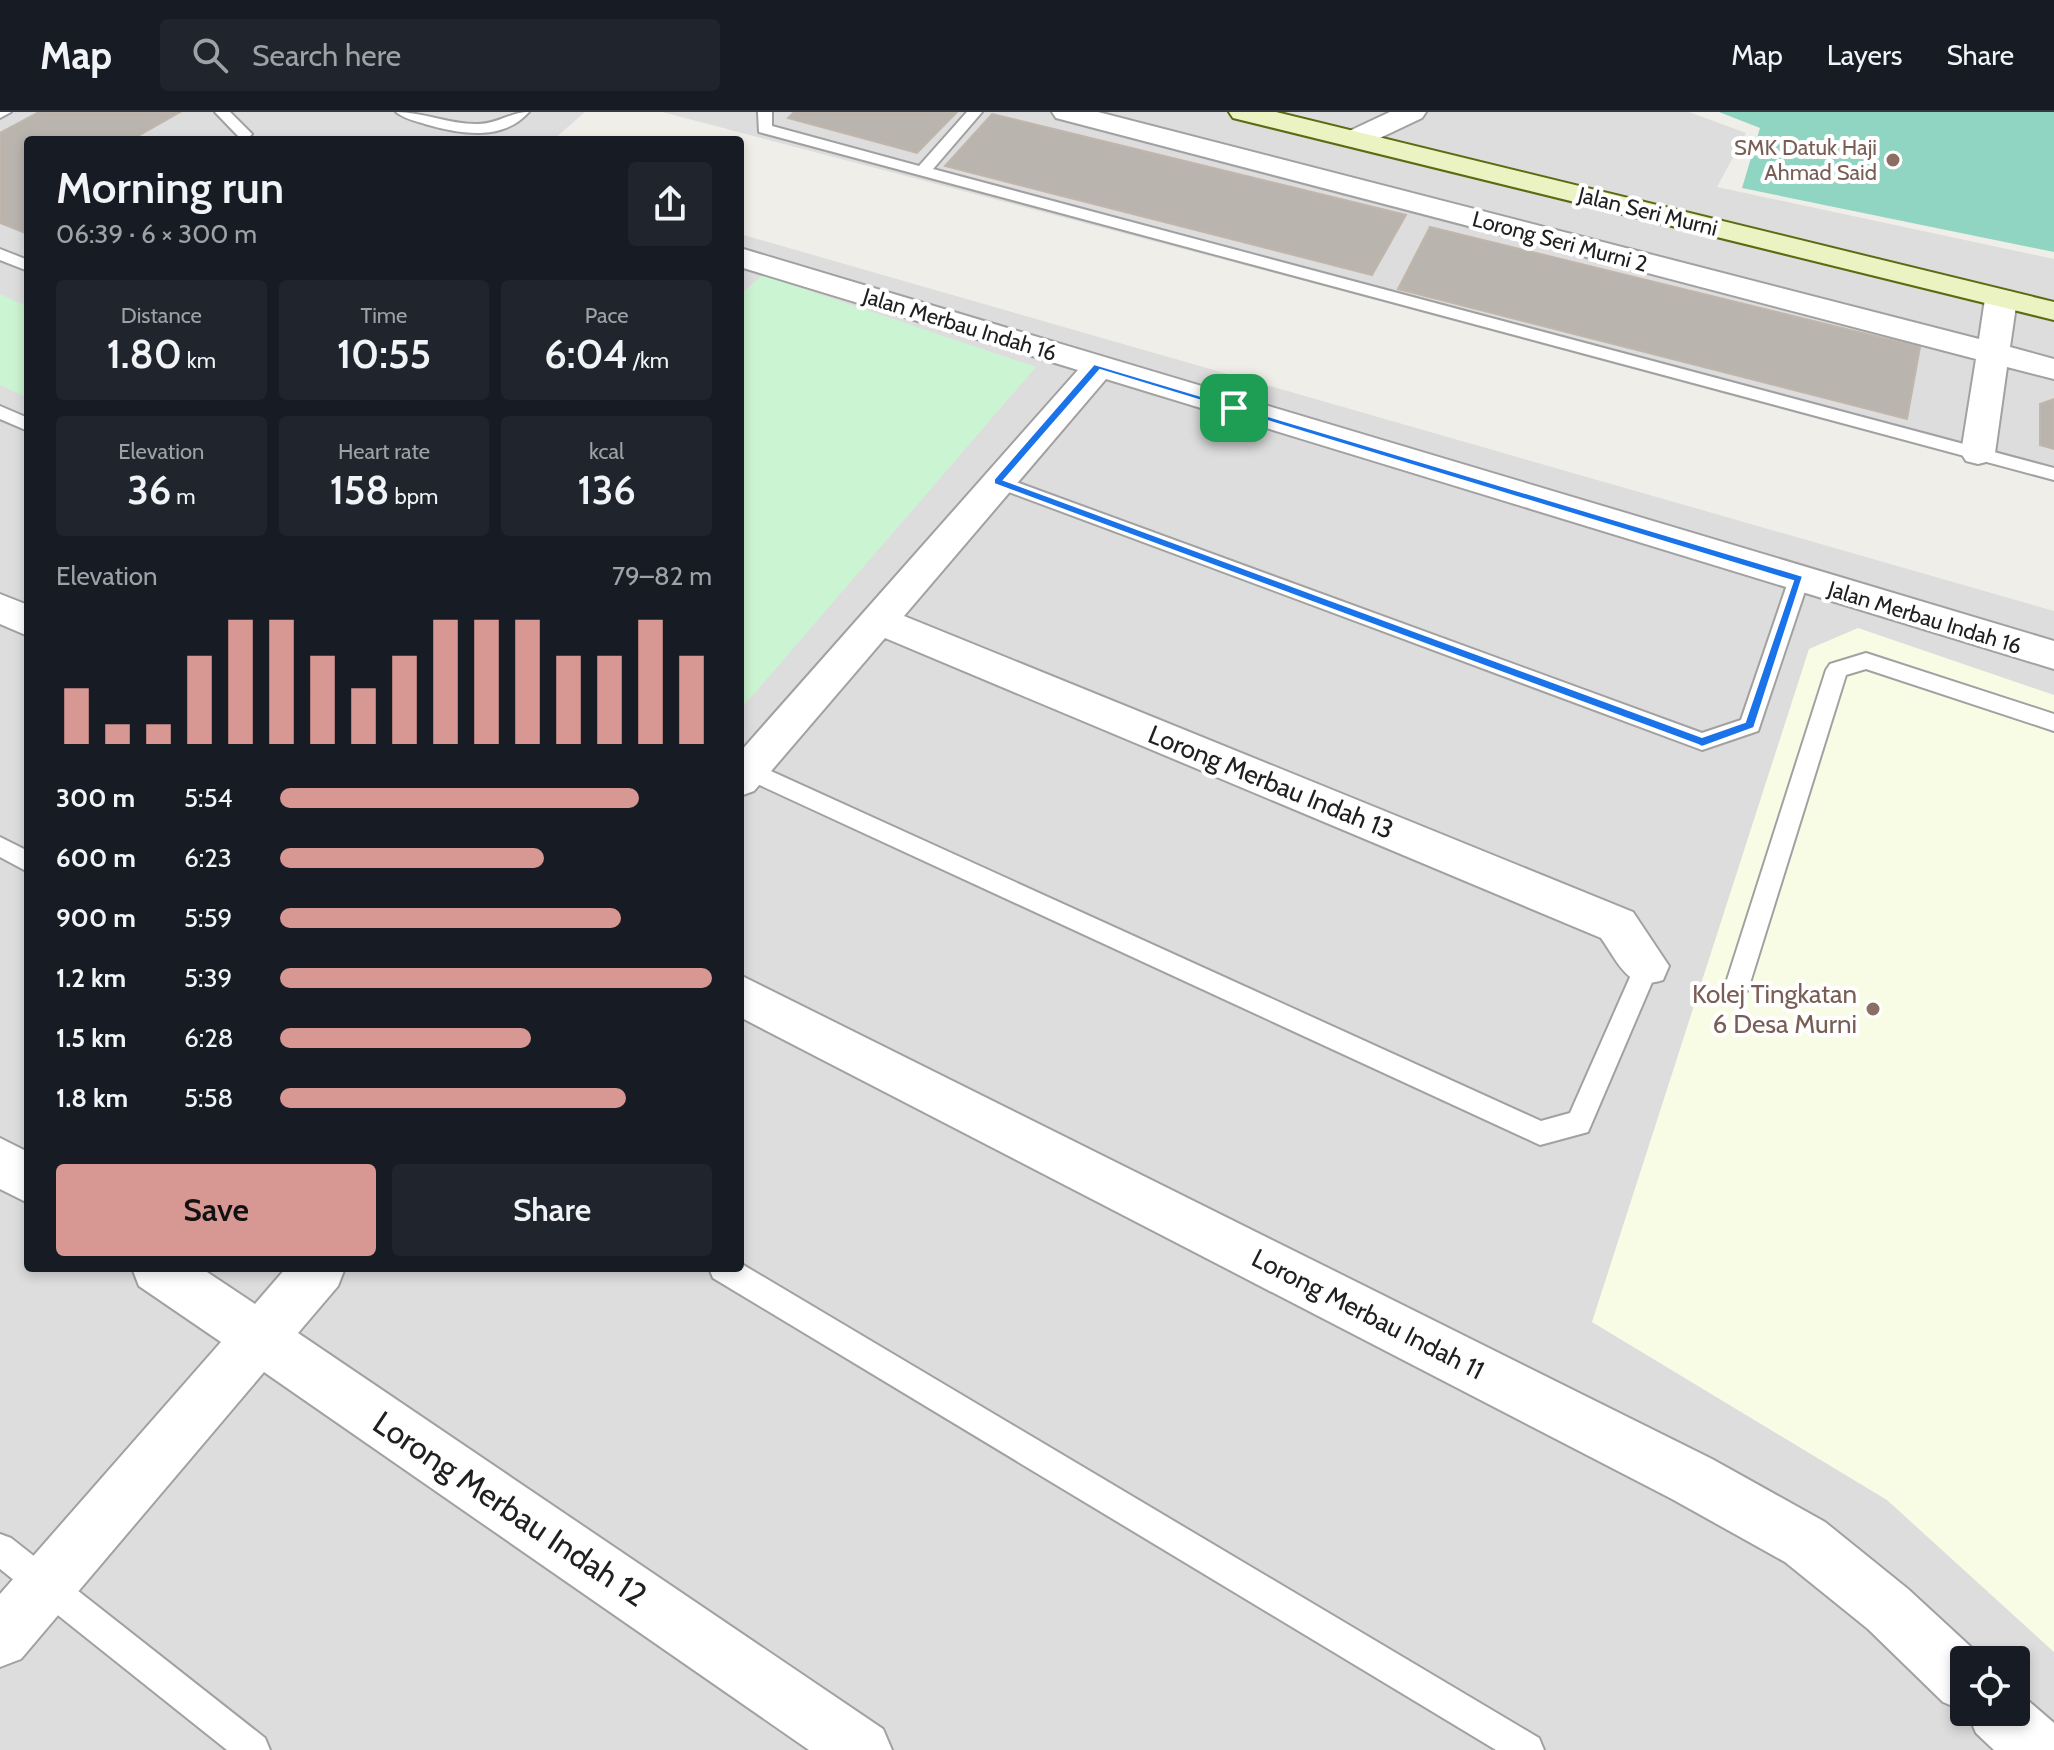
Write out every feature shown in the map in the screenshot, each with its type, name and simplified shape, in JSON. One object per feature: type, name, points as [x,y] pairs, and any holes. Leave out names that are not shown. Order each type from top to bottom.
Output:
[{"type":"street","name":"Lorong Seri Murni 2","points":[[1066,112],[2054,369]]},
{"type":"street","name":"Jalan Seri Murni","points":[[1243,112],[2054,311]]},
{"type":"street","points":[[1355,139],[1412,112]]},
{"type":"street","name":"Jalan Merbau Indah 16","points":[[744,258],[2054,655]]},
{"type":"street","points":[[1978,453],[2001,299]]},
{"type":"street","points":[[744,771],[1098,367]]},
{"type":"street","name":"Lorong Merbau Indah 13","points":[[878,620],[1617,925],[1647,966]]},
{"type":"street","name":"Lorong Merbau Indah 11","points":[[744,997],[1692,1479],[1805,1542],[1888,1609],[1950,1668]]},
{"type":"street","points":[[0,1161],[24,1177]]},
{"type":"street","name":"Lorong Merbau Indah 12","points":[[163,1272],[862,1750]]},
{"type":"street","points":[[0,1638],[317,1272]]},
{"type":"street","points":[[2012,1726],[2038,1750]]},
{"type":"lane","points":[[222,112],[244,134]]},
{"type":"lane","points":[[403,112],[476,130],[505,125],[522,112]]},
{"type":"lane","points":[[765,112],[764,129],[2054,474]]},
{"type":"lane","points":[[923,171],[975,112]]},
{"type":"lane","points":[[0,254],[24,264]]},
{"type":"lane","points":[[0,412],[24,423]]},
{"type":"lane","points":[[997,481],[1702,742],[1750,725],[1799,579]]},
{"type":"lane","points":[[1738,983],[1837,670],[1866,661],[2054,723]]},
{"type":"lane","points":[[744,772],[1540,1133],[1579,1123],[1647,966]]},
{"type":"lane","points":[[0,846],[24,860]]},
{"type":"lane","points":[[730,1272],[1527,1750]]},
{"type":"lane","points":[[0,1549],[253,1750]]},
{"type":"shaded area","points":[[0,112],[585,112],[558,136],[24,136],[24,1272],[744,1272],[744,235],[2054,611],[2054,1750],[0,1750]]},
{"type":"shaded area","points":[[662,112],[1689,112],[1746,133],[1717,187],[2054,259],[2054,478]]},
{"type":"shaded area","name":"Kolej Tingkatan 6 Desa Murni","points":[[1858,628],[2054,695],[2054,1652],[1887,1500],[1592,1322],[1809,649]]},
{"type":"green space","name":"SMK Datuk Haji Ahmad Said","points":[[1719,112],[2054,112],[2054,252],[1742,188],[1760,128]]},
{"type":"green space","points":[[762,275],[1036,367],[744,705],[744,291]]},
{"type":"green space","points":[[0,294],[24,305],[24,396],[0,385]]},
{"type":"building","points":[[39,112],[180,112],[138,136],[24,136],[24,232],[0,223],[0,133]]},
{"type":"building","points":[[794,112],[957,112],[917,153],[788,118]]},
{"type":"building","points":[[992,114],[1406,215],[1372,275],[945,166]]},
{"type":"building","points":[[1430,227],[1920,347],[1907,419],[1398,289]]},
{"type":"building","points":[[2054,399],[2054,449],[2040,445],[2040,404]]},
{"type":"place","name":"SMK Datuk Haji Ahmad Said","points":[[1893,160]]},
{"type":"place","name":"Kolej Tingkatan 6 Desa Murni","points":[[1873,1009]]},
{"type":"route","points":[[1098,367],[1234,408],[1799,579],[1750,725],[1702,742],[997,481],[1098,367]]}]
